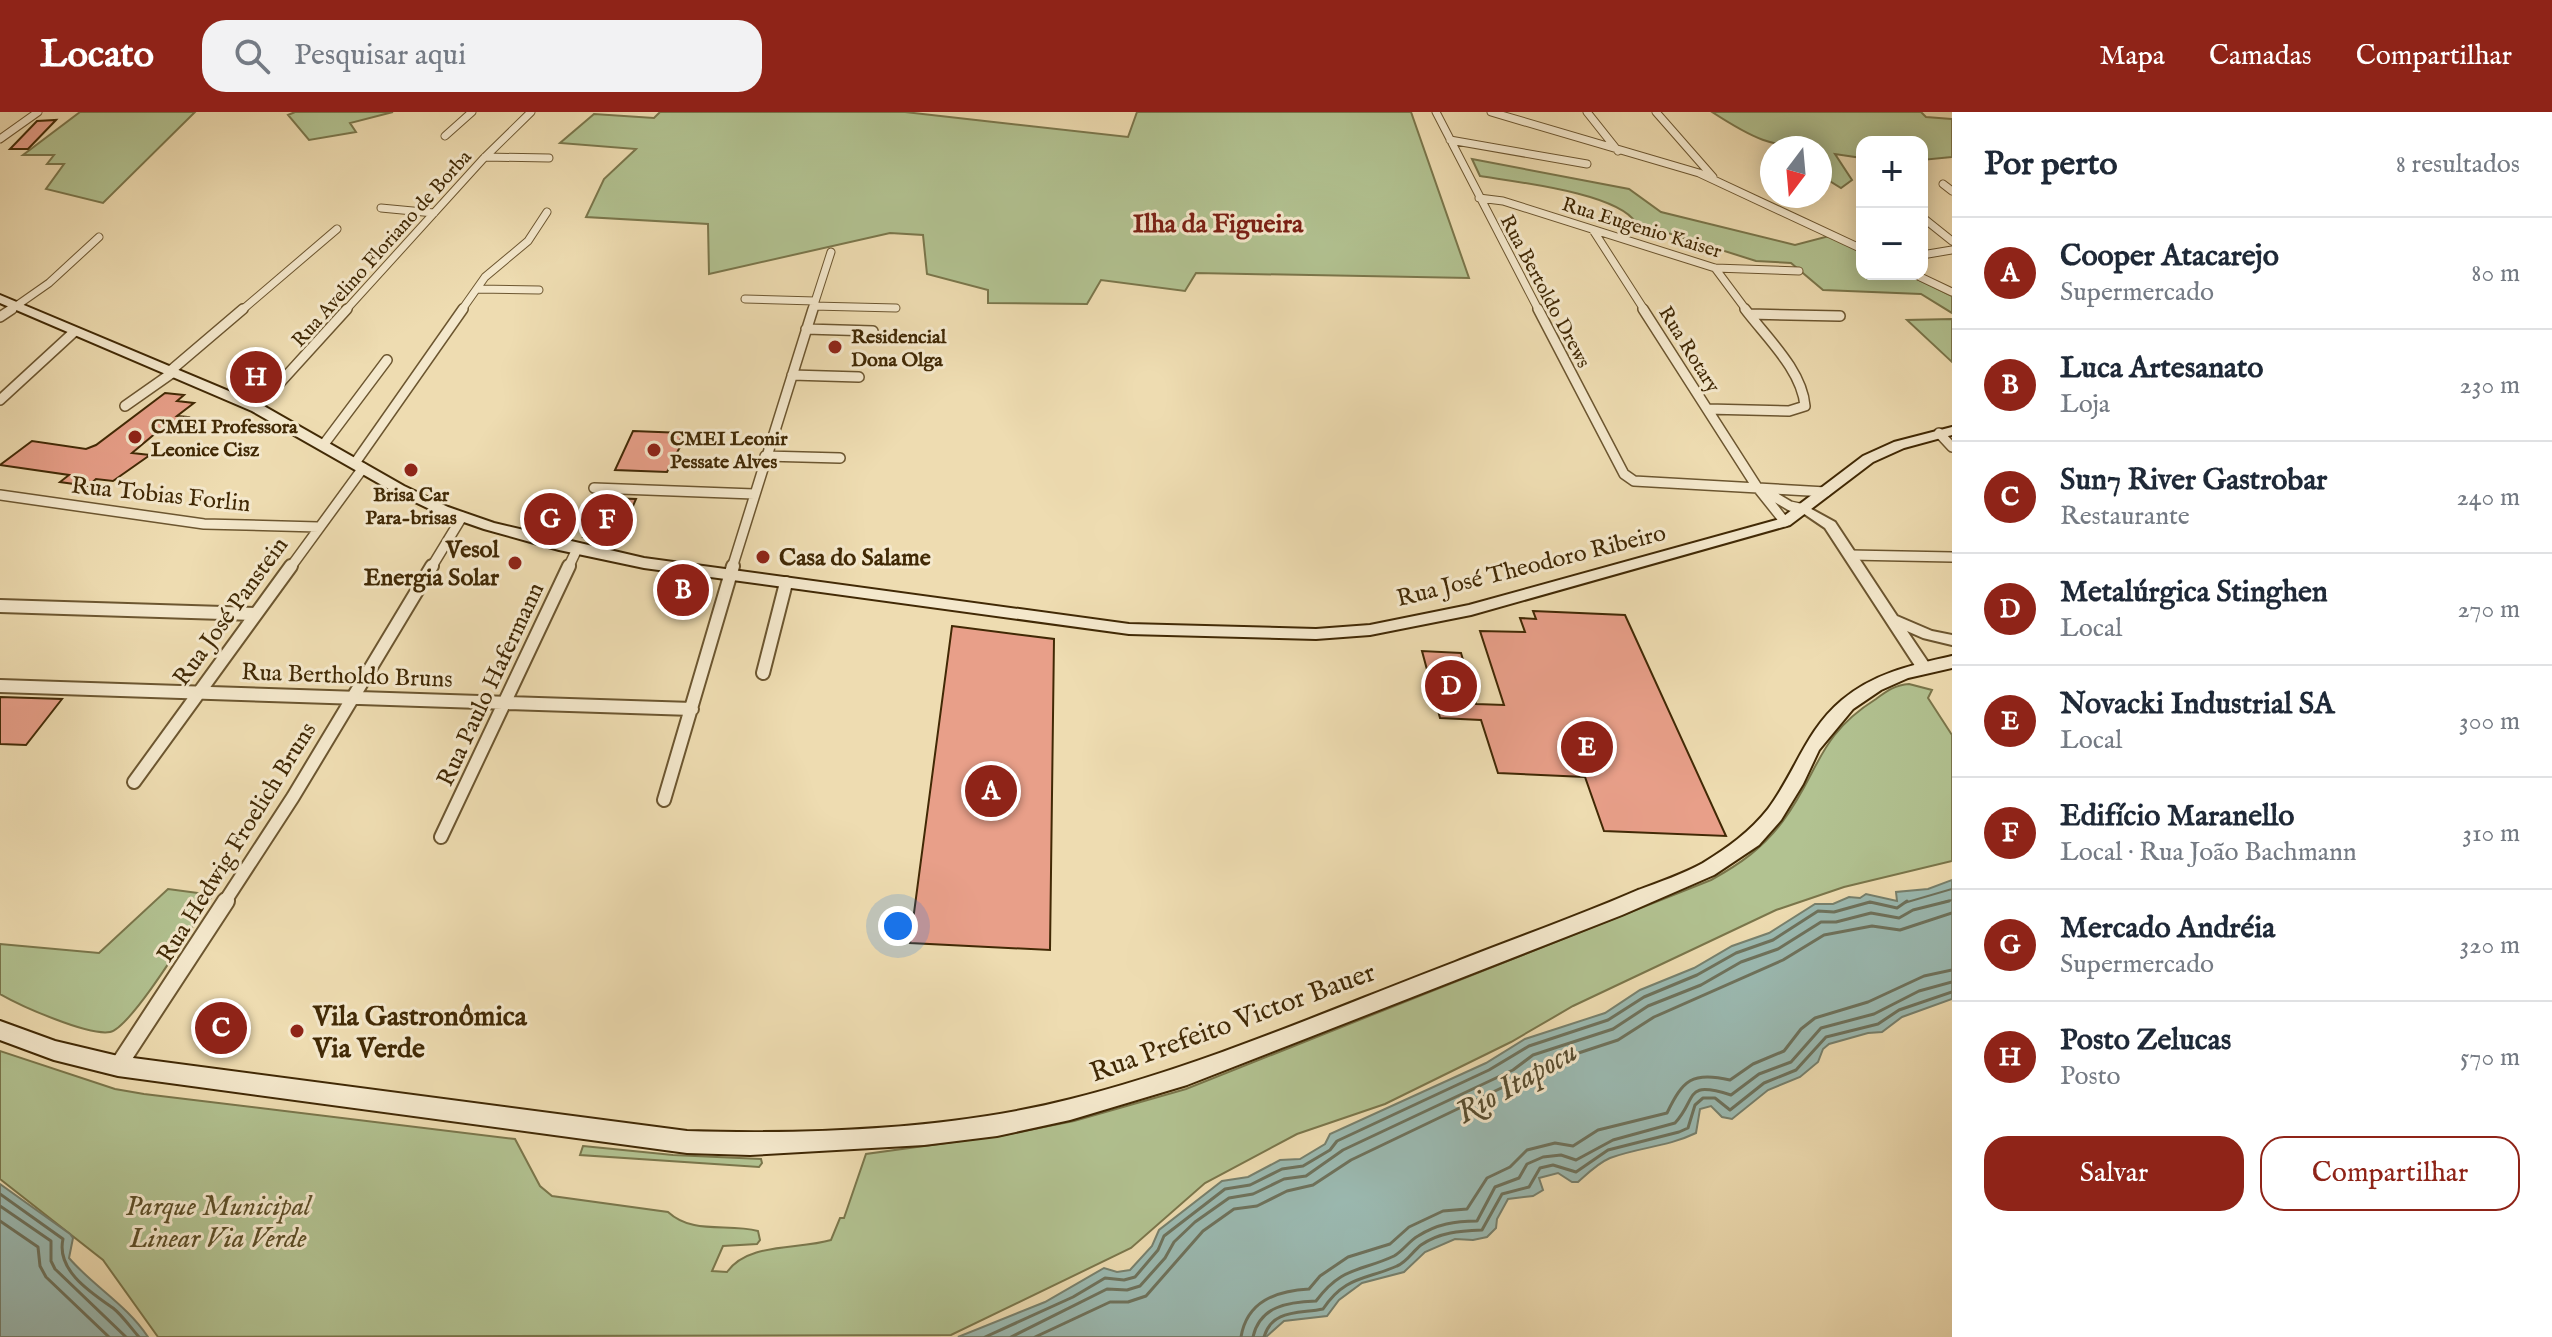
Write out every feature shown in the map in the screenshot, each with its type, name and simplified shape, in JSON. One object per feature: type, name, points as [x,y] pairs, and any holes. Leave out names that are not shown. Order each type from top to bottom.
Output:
[{"type":"main road","name":"Rua José Theodoro Ribeiro","points":[[0,299],[257,408],[399,489],[462,517],[577,549],[731,575],[1129,629],[1316,634],[1370,630],[1471,610],[1785,522],[1868,459],[1899,445],[1946,432]]},
{"type":"main road","name":"Rua Prefeito Victor Bauer","points":[[0,1030],[54,1050],[118,1066],[687,1142],[790,1144],[997,1125],[1070,1110],[1179,1078],[1601,915],[1707,870],[1752,840],[1774,815],[1794,784],[1811,747],[1847,705],[1875,686],[1924,668],[1952,662]]},
{"type":"street","points":[[0,139],[38,112]]},
{"type":"street","points":[[445,136],[472,112]]},
{"type":"street","name":"Rua Avelino Floriano de Borba","points":[[257,408],[485,157],[531,112]]},
{"type":"street","name":"Rua Bertoldo Drews","points":[[1436,112],[1624,474],[1634,481],[1757,487]]},
{"type":"street","points":[[1491,112],[1681,167],[1856,246]]},
{"type":"street","points":[[1587,112],[1618,151]]},
{"type":"street","points":[[1656,112],[1715,180]]},
{"type":"street","points":[[1450,140],[1587,164]]},
{"type":"street","points":[[485,157],[549,158]]},
{"type":"street","points":[[1681,167],[1702,165]]},
{"type":"street","points":[[1943,184],[1952,191]]},
{"type":"street","name":"Rua Eugenio Kaiser","points":[[1479,198],[1503,201],[1715,268],[1799,271]]},
{"type":"street","points":[[381,208],[434,213]]},
{"type":"street","name":"Rua José Panstein","points":[[134,782],[318,527],[491,269],[528,241],[547,212]]},
{"type":"street","points":[[1928,222],[1952,241]]},
{"type":"street","points":[[125,406],[170,372],[337,229]]},
{"type":"street","name":"Rua Rotary","points":[[1593,230],[1757,487],[1785,522]]},
{"type":"street","points":[[0,317],[49,283],[99,237]]},
{"type":"street","points":[[1928,254],[1952,250]]},
{"type":"street","points":[[664,800],[765,456],[831,252]]},
{"type":"street","points":[[1707,409],[1789,411],[1805,406],[1804,394],[1796,377],[1715,268]]},
{"type":"street","points":[[1927,280],[1952,292]]},
{"type":"street","points":[[477,289],[539,290]]},
{"type":"street","points":[[745,299],[896,308]]},
{"type":"street","points":[[1749,314],[1840,316]]},
{"type":"street","points":[[806,329],[873,331]]},
{"type":"street","points":[[0,400],[74,332]]},
{"type":"street","points":[[324,444],[387,360]]},
{"type":"street","points":[[792,375],[859,377]]},
{"type":"street","points":[[1946,432],[1952,447]]},
{"type":"street","points":[[765,456],[840,458]]},
{"type":"street","points":[[1757,487],[1826,492]]},
{"type":"street","name":"Rua Rotary","points":[[1757,487],[1790,506],[1804,509]]},
{"type":"street","points":[[594,488],[754,494]]},
{"type":"street","name":"Rua Tobias Forlin","points":[[0,495],[204,524],[318,527]]},
{"type":"street","points":[[1804,509],[1830,525],[1924,668]]},
{"type":"street","name":"Rua Hedwig Froelich Bruns","points":[[118,1066],[293,797],[462,517]]},
{"type":"street","name":"Rua Paulo Hafermann","points":[[441,837],[577,549]]},
{"type":"street","points":[[1850,555],[1952,557]]},
{"type":"street","points":[[763,673],[786,583]]},
{"type":"street","points":[[0,606],[255,614]]},
{"type":"street","points":[[1894,619],[1928,635],[1952,640]]},
{"type":"street","name":"Rua Bertholdo Bruns","points":[[0,686],[692,709]]},
{"type":"green space","points":[[80,112],[195,112],[103,203],[46,189],[64,164],[47,164],[54,155],[23,155]]},
{"type":"green space","points":[[295,112],[393,112],[350,123],[356,132],[309,140],[288,115]]},
{"type":"green space","points":[[660,112],[905,112],[1128,137],[1137,112],[1411,112],[1469,278],[1196,273],[1185,291],[1101,280],[1087,304],[988,303],[988,290],[927,274],[923,235],[890,233],[709,274],[708,224],[586,217],[604,179],[636,149],[560,143],[594,114],[654,118]]},
{"type":"green space","points":[[1712,112],[1921,112],[1926,117],[1952,119],[1952,157],[1928,159],[1928,136],[1856,136],[1856,157],[1835,154],[1852,180],[1841,188],[1832,182],[1832,136],[1760,136],[1760,139]]},
{"type":"green space","points":[[1472,159],[1629,189],[1661,212],[1795,245],[1829,236],[1856,249],[1856,280],[1919,280],[1952,296],[1952,313],[1921,294],[1823,290],[1791,263],[1756,261],[1636,223],[1626,213],[1609,204],[1565,190],[1480,176]]},
{"type":"green space","points":[[1952,319],[1952,362],[1907,320]]},
{"type":"green space","name":"Parque Municipal Linear Via Verde","points":[[1909,684],[1932,690],[1928,698],[1952,735],[1952,861],[1844,887],[1776,910],[1573,1006],[1511,1042],[1385,1104],[1297,1134],[1205,1183],[1131,1248],[951,1335],[158,1337],[103,1260],[0,1179],[0,1051],[115,1089],[144,1094],[515,1139],[540,1186],[552,1196],[668,1212],[688,1224],[699,1226],[758,1231],[760,1240],[757,1244],[723,1246],[712,1271],[727,1272],[736,1262],[760,1251],[831,1240],[840,1218],[844,1218],[866,1154],[1004,1135],[1074,1121],[1186,1089],[1711,880],[1750,855],[1775,831],[1795,803],[1830,741],[1842,727],[1888,691]]},
{"type":"green space","points":[[168,889],[213,895],[148,993],[120,1026],[110,1032],[100,1032],[71,1025],[0,994],[0,944],[99,953]]},
{"type":"green space","points":[[583,1146],[673,1155],[761,1159],[762,1163],[759,1167],[580,1155]]},
{"type":"water","name":"Rio Itapocu","points":[[1952,880],[1952,999],[1902,1017],[1882,1032],[1829,1044],[1823,1049],[1818,1062],[1800,1077],[1768,1090],[1732,1119],[1722,1117],[1711,1106],[1700,1109],[1696,1133],[1685,1138],[1610,1158],[1578,1182],[1572,1182],[1558,1173],[1539,1178],[1543,1190],[1533,1196],[1508,1199],[1497,1219],[1496,1228],[1487,1237],[1455,1239],[1425,1252],[1404,1272],[1362,1283],[1339,1300],[1327,1316],[1284,1321],[1266,1337],[958,1337],[1045,1302],[1104,1268],[1117,1272],[1130,1270],[1152,1246],[1159,1230],[1222,1181],[1248,1177],[1280,1160],[1300,1159],[1325,1144],[1330,1134],[1486,1063],[1525,1039],[1605,1013],[1640,990],[1694,968],[1732,946],[1769,933],[1815,904],[1833,904],[1866,894],[1897,901],[1896,892],[1928,889]]},
{"type":"water","points":[[0,1184],[70,1234],[73,1238],[69,1258],[130,1315],[148,1337],[0,1337]]},
{"type":"building","points":[[56,120],[28,149],[10,149],[37,121]]},
{"type":"building","name":"CMEI Professora Leonice Cisz","points":[[165,393],[184,395],[177,401],[194,403],[177,416],[188,417],[167,433],[157,432],[132,453],[150,455],[113,481],[96,479],[88,486],[60,482],[69,475],[0,465],[32,441],[86,449],[96,445]]},
{"type":"building","name":"CMEI Leonir Pessate Alves","points":[[633,431],[683,433],[679,443],[682,443],[667,472],[615,470]]},
{"type":"building","points":[[604,498],[636,499],[617,543],[583,537]]},
{"type":"building","points":[[553,506],[572,512],[552,529],[532,523]]},
{"type":"building","points":[[1533,611],[1625,615],[1726,836],[1604,831],[1585,777],[1498,773],[1481,720],[1440,718],[1422,651],[1461,653],[1476,704],[1504,705],[1480,631],[1525,632],[1520,618],[1536,619]]},
{"type":"building","points":[[952,626],[1054,639],[1050,950],[910,943]]},
{"type":"building","points":[[0,697],[62,699],[26,745],[0,744]]},
{"type":"place","name":"Residencial Dona Olga","points":[[835,347]]},
{"type":"place","name":"Posto Zelucas","points":[[256,377]]},
{"type":"place","name":"CMEI Professora Leonice Cisz","points":[[135,437]]},
{"type":"place","name":"CMEI Leonir Pessate Alves","points":[[654,450]]},
{"type":"place","name":"Brisa Car Para-brisas","points":[[411,470]]},
{"type":"place","name":"Mercado Andréia","points":[[550,519]]},
{"type":"place","name":"Edifício Maranello","points":[[607,520]]},
{"type":"place","name":"Casa do Salame","points":[[763,557]]},
{"type":"place","name":"Vesol Energia Solar","points":[[515,563]]},
{"type":"place","name":"Luca Artesanato","points":[[683,590]]},
{"type":"place","name":"Metalúrgica Stinghen","points":[[1451,686]]},
{"type":"place","name":"Novacki Industrial SA","points":[[1587,747]]},
{"type":"place","name":"Cooper Atacarejo","points":[[991,791]]},
{"type":"place","name":"Sun7 River Gastrobar","points":[[221,1028]]},
{"type":"place","name":"Vila Gastronômica Via Verde","points":[[297,1031]]},
{"type":"district","name":"Ilha da Figueira","points":[[1218,223]]}]
